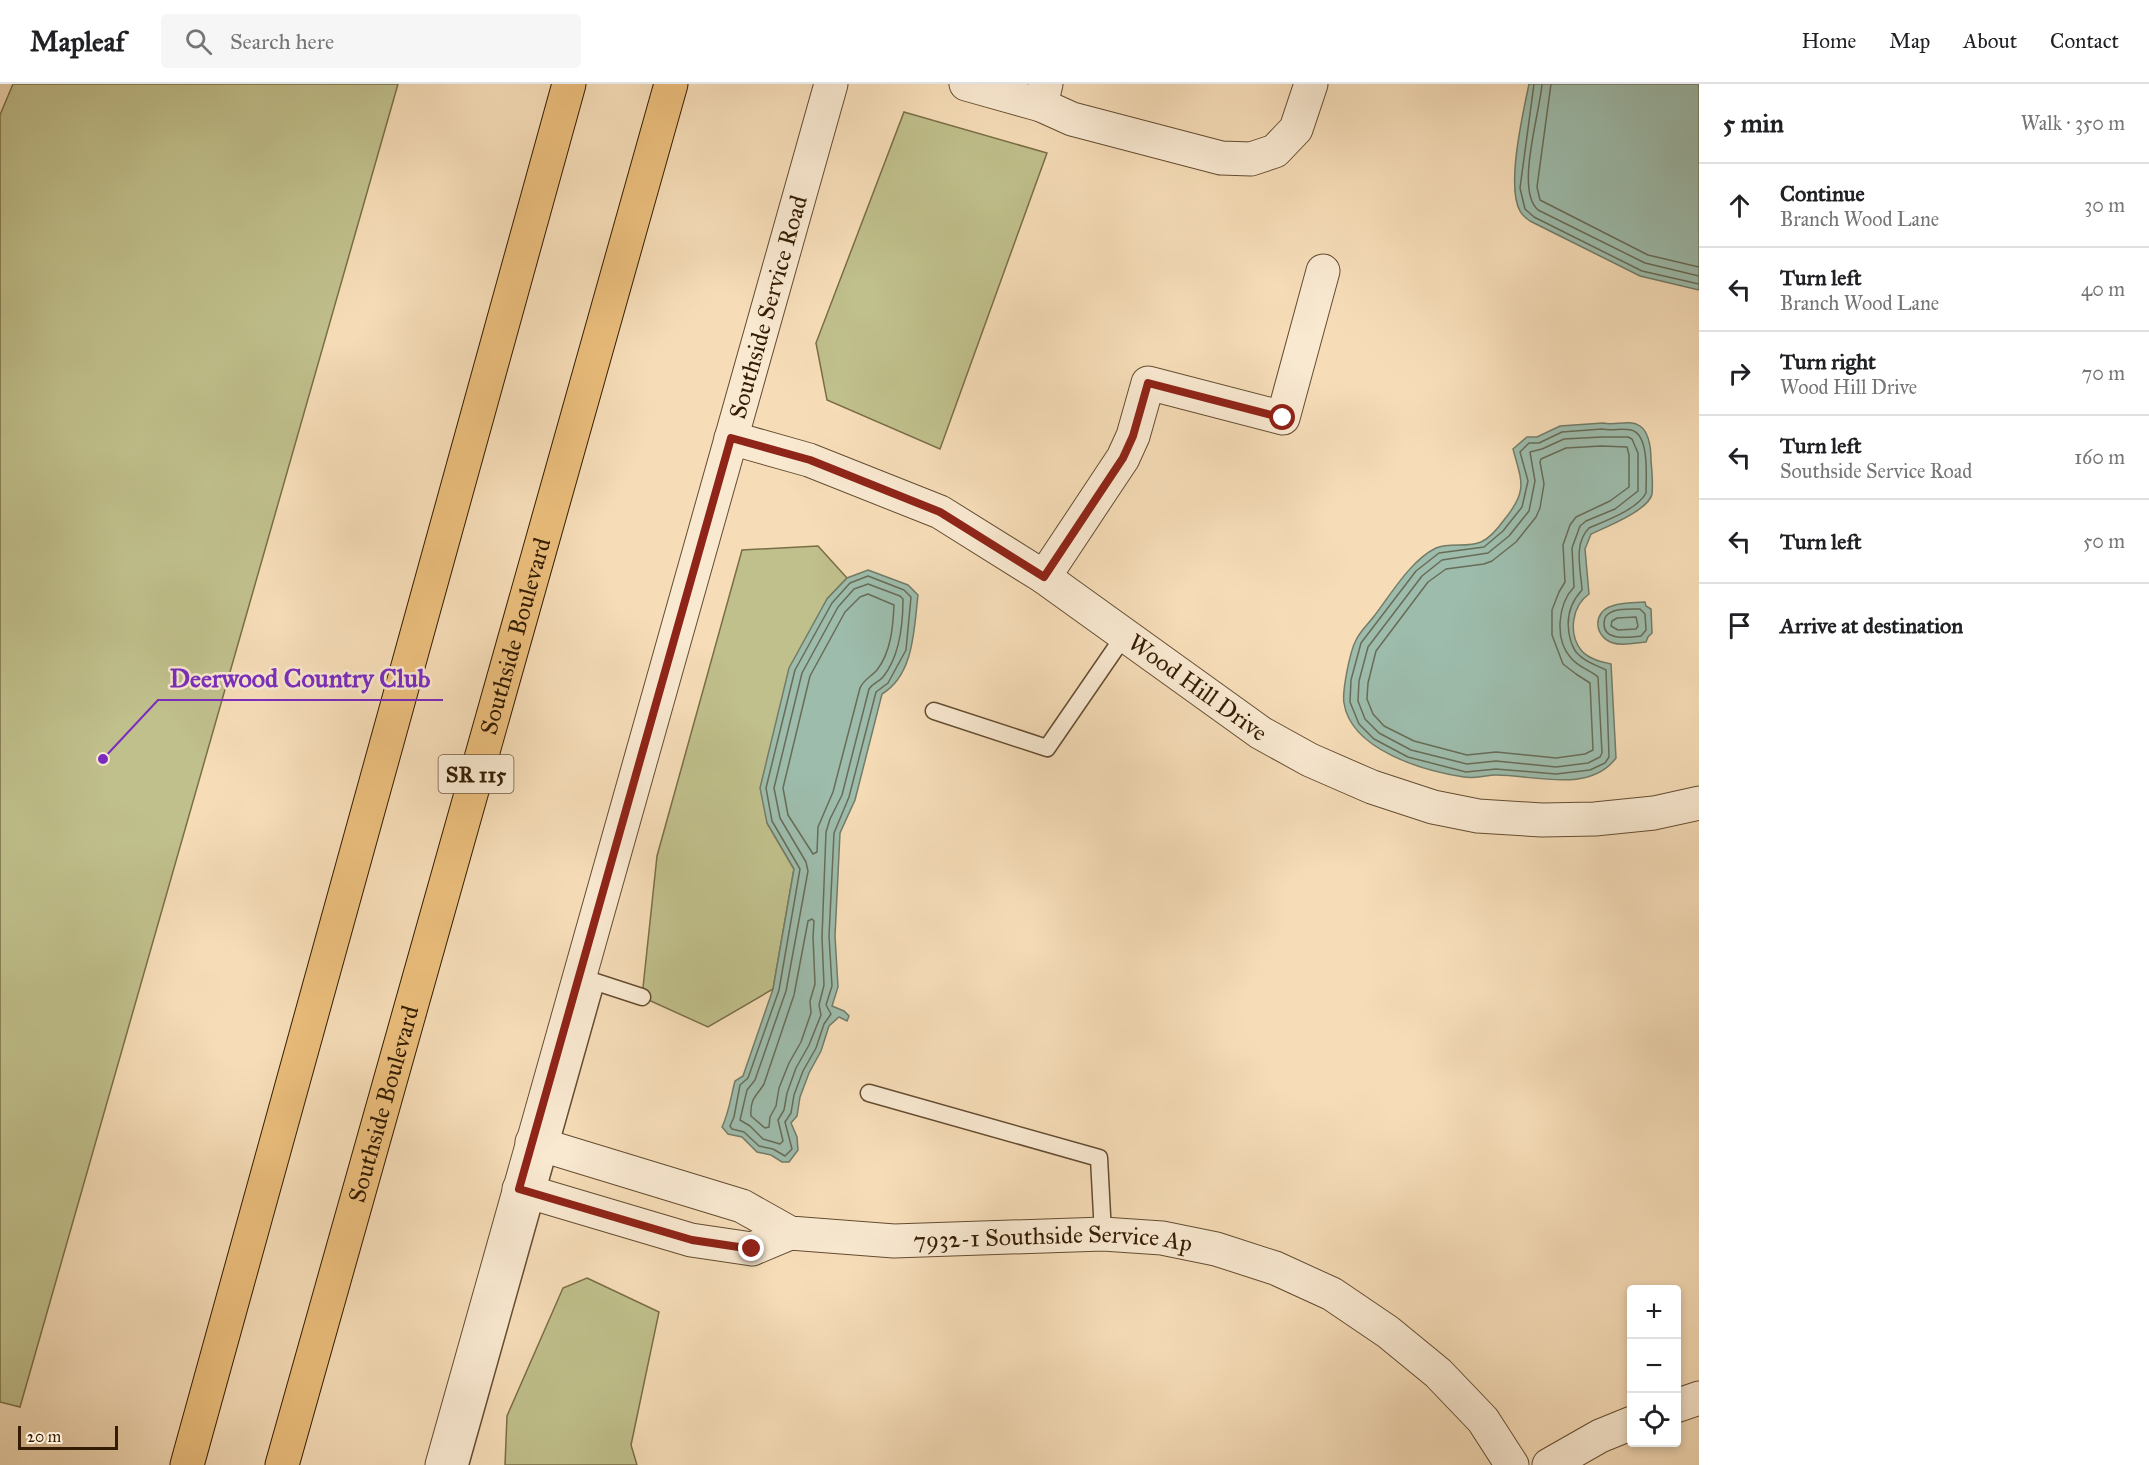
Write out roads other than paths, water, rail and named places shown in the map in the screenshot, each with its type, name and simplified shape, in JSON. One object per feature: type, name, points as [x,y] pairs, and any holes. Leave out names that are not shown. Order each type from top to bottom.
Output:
[{"type":"highway","points":[[187,1465],[569,84]]},
{"type":"highway","name":"Southside Boulevard","points":[[282,1465],[671,84]]},
{"type":"street","name":"Southside Service Road","points":[[442,1465],[831,84]]},
{"type":"street","points":[[966,84],[1044,94],[1072,119],[1221,158],[1251,159],[1275,151],[1296,129],[1311,84]]},
{"type":"street","points":[[1044,577],[1123,458],[1133,436],[1148,383],[1283,418],[1323,271]]},
{"type":"street","name":"Wood Hill Drive","points":[[731,438],[810,460],[940,512],[1044,577],[1261,732],[1300,754],[1372,787],[1433,807],[1478,816],[1552,820],[1630,815],[1699,803]]},
{"type":"street","name":"7932-1 Southside Service Ap","points":[[532,1142],[742,1206],[790,1233],[894,1241],[1103,1234],[1162,1238],[1216,1249],[1275,1268],[1332,1294],[1388,1332],[1438,1373],[1483,1420],[1512,1465]]},
{"type":"street","points":[[519,1189],[692,1240],[752,1249],[790,1233]]},
{"type":"street","points":[[1681,1405],[1699,1398]]},
{"type":"street","points":[[1549,1465],[1600,1436],[1627,1425]]},
{"type":"lane","points":[[934,711],[1047,748],[1124,636]]},
{"type":"lane","points":[[460,1465],[596,982],[642,998]]},
{"type":"lane","points":[[869,1093],[1100,1158],[1103,1234]]},
{"type":"water","points":[[1529,84],[1699,84],[1699,290],[1640,276],[1530,221],[1522,214],[1516,200],[1515,167]]},
{"type":"water","points":[[1632,423],[1643,429],[1651,452],[1652,477],[1652,494],[1643,506],[1591,534],[1585,549],[1589,594],[1579,605],[1574,620],[1574,636],[1581,650],[1591,658],[1611,664],[1616,758],[1605,769],[1591,776],[1576,779],[1496,775],[1468,777],[1429,770],[1374,745],[1360,734],[1350,719],[1344,703],[1349,662],[1360,633],[1402,578],[1427,553],[1441,546],[1476,544],[1500,526],[1512,510],[1520,493],[1520,478],[1513,449],[1527,437],[1537,437],[1560,426]]},
{"type":"water","points":[[868,570],[908,585],[918,595],[913,636],[901,675],[893,686],[882,694],[855,800],[840,833],[835,936],[838,987],[832,1006],[849,1016],[847,1021],[839,1017],[829,1026],[821,1051],[800,1097],[797,1116],[791,1123],[797,1137],[798,1150],[789,1162],[782,1162],[771,1155],[757,1152],[742,1137],[728,1134],[722,1127],[735,1081],[743,1076],[773,989],[794,869],[767,823],[760,788],[789,668],[827,599],[847,578]]},
{"type":"water","points":[[1645,602],[1646,606],[1651,609],[1652,633],[1646,642],[1617,644],[1602,636],[1598,624],[1601,613],[1606,609],[1620,604]]},
{"type":"place","name":"Deerwood Country Club","points":[[103,759]]}]
